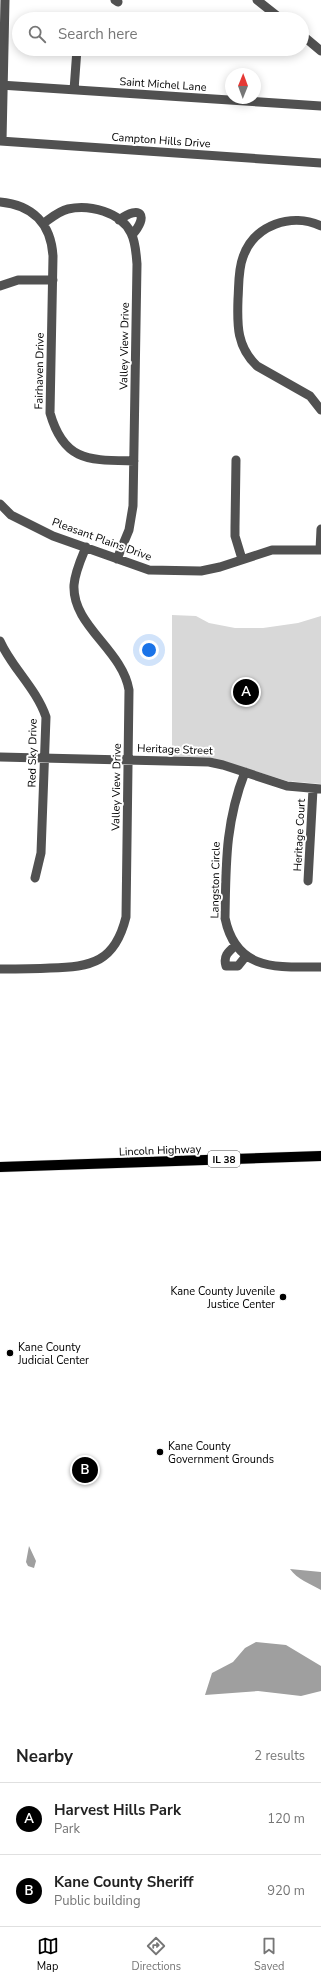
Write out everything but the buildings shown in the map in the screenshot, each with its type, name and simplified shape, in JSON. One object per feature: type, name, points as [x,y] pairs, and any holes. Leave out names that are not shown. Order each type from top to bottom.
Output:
[{"type":"main road","name":"Lincoln Highway","points":[[0,1167],[321,1156]]},
{"type":"street","points":[[1,141],[5,0]]},
{"type":"street","points":[[257,0],[272,12]]},
{"type":"street","points":[[309,41],[321,50]]},
{"type":"street","points":[[74,90],[76,56]]},
{"type":"street","name":"Saint Michel Lane","points":[[2,85],[321,106]]},
{"type":"street","name":"Campton Hills Drive","points":[[1,141],[321,163]]},
{"type":"street","points":[[0,202],[23,208],[44,223]]},
{"type":"street","name":"Valley View Drive","points":[[44,223],[67,209],[81,207],[94,208],[106,212],[119,220],[132,235],[136,248],[134,461],[131,518],[117,558]]},
{"type":"street","points":[[119,220],[131,211],[138,212],[142,218],[139,227],[132,235]]},
{"type":"street","points":[[321,226],[309,222],[287,221],[268,227],[252,240],[246,249],[241,263],[237,324],[242,346],[252,361],[257,366],[310,396],[321,410]]},
{"type":"street","name":"Fairhaven Drive","points":[[44,223],[52,242],[53,280],[50,412],[55,430],[62,441],[82,456],[96,460],[134,461]]},
{"type":"street","points":[[0,286],[18,280],[53,280]]},
{"type":"street","points":[[236,460],[235,536],[242,559]]},
{"type":"street","name":"Pleasant Plains Drive","points":[[0,504],[11,515],[53,536],[149,570],[188,571],[211,569],[266,551],[278,549],[320,550]]},
{"type":"street","points":[[320,550],[321,529]]},
{"type":"street","name":"Valley View Drive","points":[[0,969],[87,966],[106,954],[115,945],[122,933],[126,917],[129,696],[127,679],[116,660],[82,615],[76,601],[75,579],[86,547]]},
{"type":"street","name":"Red Sky Drive","points":[[0,641],[4,649],[32,687],[42,704],[46,717],[41,853],[35,878]]},
{"type":"street","name":"Heritage Street","points":[[0,757],[209,762],[286,786],[317,789]]},
{"type":"street","name":"Langston Circle","points":[[245,772],[232,807],[228,833],[225,918],[228,930],[236,945],[246,956],[259,963],[274,967],[321,967]]},
{"type":"street","name":"Heritage Court","points":[[308,882],[317,789]]},
{"type":"street","points":[[236,945],[227,952],[224,959],[226,966],[231,968],[238,966],[246,956]]},
{"type":"shaded area","points":[[172,615],[196,616],[209,623],[235,628],[263,628],[298,623],[321,616],[321,784],[287,781],[209,757],[172,757]]},
{"type":"shaded area","points":[[29,1546],[36,1561],[34,1568],[28,1566],[26,1562]]},
{"type":"shaded area","points":[[290,1569],[321,1572],[321,1590],[300,1578]]},
{"type":"shaded area","points":[[256,1642],[286,1645],[321,1666],[321,1691],[301,1696],[258,1691],[205,1695],[212,1673],[233,1662],[245,1648]]},
{"type":"place","name":"Harvest Hills Park","points":[[246,692]]},
{"type":"place","name":"Kane County Juvenile Justice Center","points":[[283,1297]]},
{"type":"place","name":"Kane County Judicial Center","points":[[10,1353]]},
{"type":"place","name":"Kane County Government Grounds","points":[[160,1452]]},
{"type":"place","name":"Kane County Sheriff","points":[[85,1470]]}]
